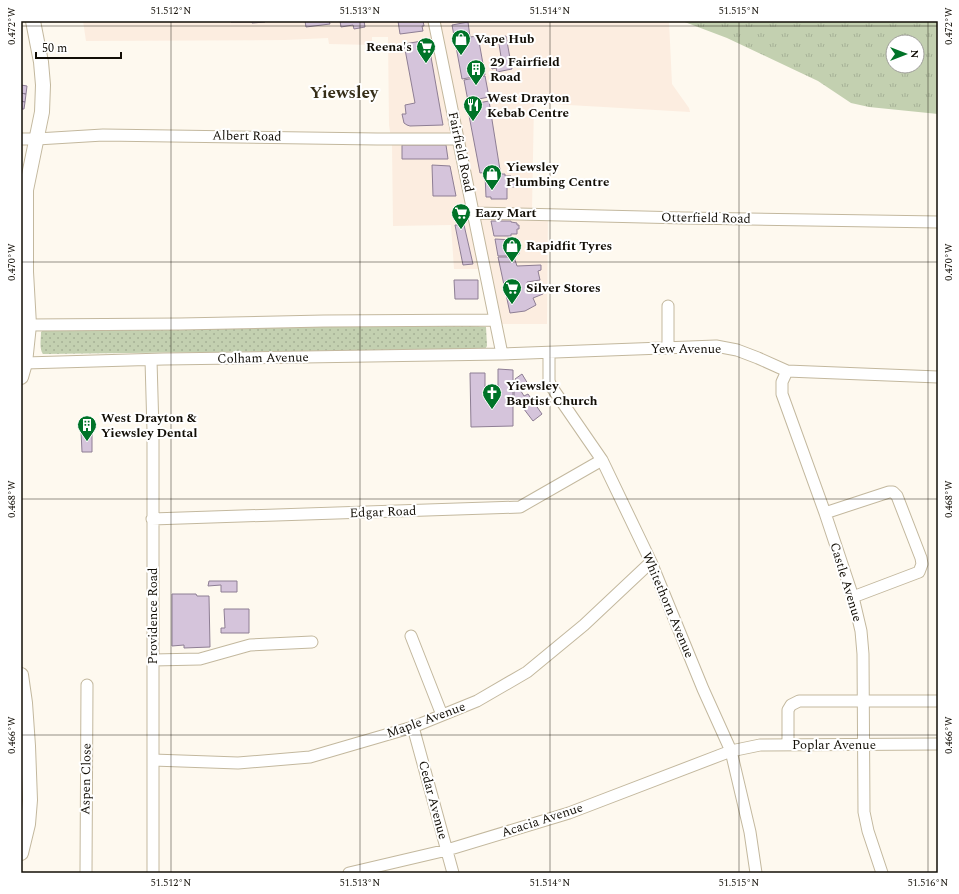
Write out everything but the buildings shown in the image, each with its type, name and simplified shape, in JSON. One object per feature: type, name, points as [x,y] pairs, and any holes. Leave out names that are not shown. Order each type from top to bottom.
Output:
[{"type":"street","points":[[21,377],[29,325],[23,272],[26,190],[42,112],[43,85],[41,62],[33,21]]},
{"type":"street","name":"Fairfield Road","points":[[434,21],[502,354]]},
{"type":"street","name":"Albert Road","points":[[21,139],[103,135],[458,139]]},
{"type":"street","name":"Otterfield Road","points":[[474,213],[938,222]]},
{"type":"street","points":[[668,306],[668,348]]},
{"type":"street","points":[[29,325],[495,320]]},
{"type":"street","name":"Yew Avenue","points":[[502,354],[716,346],[737,350],[787,371],[938,377]]},
{"type":"street","name":"Whitethorn Avenue","points":[[549,352],[549,381],[551,386],[602,460],[651,562],[703,689],[731,751],[750,832],[756,873]]},
{"type":"street","name":"Colham Avenue","points":[[24,363],[502,354]]},
{"type":"street","name":"Providence Road","points":[[151,360],[153,431],[152,519],[154,660],[153,873]]},
{"type":"street","name":"Castle Avenue","points":[[787,371],[782,382],[782,394],[853,597],[861,631],[863,654],[864,812],[868,831],[882,873]]},
{"type":"street","name":"Edgar Road","points":[[152,519],[520,507],[602,460]]},
{"type":"street","points":[[824,513],[893,492],[897,496],[921,558],[922,564],[919,572],[853,597]]},
{"type":"street","name":"Maple Avenue","points":[[154,760],[238,763],[310,757],[413,727],[477,701],[527,672],[584,625],[651,562]]},
{"type":"street","points":[[411,636],[442,715]]},
{"type":"street","points":[[154,660],[200,659],[250,645],[312,642]]},
{"type":"street","points":[[21,675],[25,703],[30,800],[28,824],[21,853]]},
{"type":"street","name":"Aspen Close","points":[[86,873],[87,685]]},
{"type":"street","points":[[788,744],[788,710],[791,705],[799,701],[938,701]]},
{"type":"street","name":"Cedar Avenue","points":[[413,727],[453,873]]},
{"type":"street","name":"Poplar Avenue","points":[[731,751],[760,745],[788,744],[938,744]]},
{"type":"street","name":"Acacia Avenue","points":[[349,873],[447,850],[569,813],[731,751]]},
{"type":"shaded area","points":[[83,21],[669,21],[672,84],[689,108],[690,112],[534,103],[532,210],[548,211],[547,324],[499,324],[486,269],[454,269],[451,225],[393,226],[392,145],[389,125],[388,37],[372,37],[372,45],[329,44],[328,38],[285,40],[86,41]]},
{"type":"green space","points":[[682,21],[938,21],[938,114],[869,107],[851,103],[818,81],[727,38]]},
{"type":"green space","points":[[486,327],[487,346],[485,349],[43,354],[41,347],[41,332],[44,329]]},
{"type":"place","name":"Vape Hub","points":[[461,56]]},
{"type":"place","name":"Reena's","points":[[426,64]]},
{"type":"place","name":"29 Fairfield Road","points":[[476,86]]},
{"type":"place","name":"West Drayton Kebab Centre","points":[[473,122]]},
{"type":"place","name":"Yiewsley Plumbing Centre","points":[[492,191]]},
{"type":"place","name":"Eazy Mart","points":[[461,230]]},
{"type":"place","name":"Rapidfit Tyres","points":[[512,263]]},
{"type":"place","name":"Silver Stores","points":[[512,305]]},
{"type":"place","name":"Yiewsley Baptist Church","points":[[492,410]]},
{"type":"place","name":"West Drayton & Yiewsley Dental","points":[[87,442]]},
{"type":"district","name":"Yiewsley","points":[[344,93]]}]
